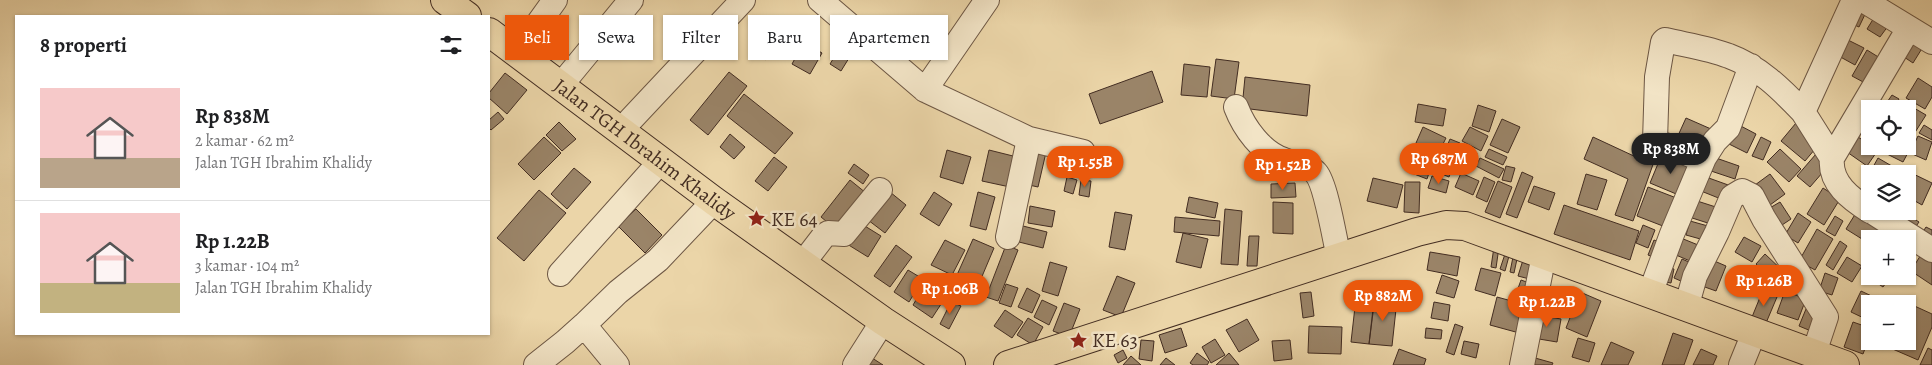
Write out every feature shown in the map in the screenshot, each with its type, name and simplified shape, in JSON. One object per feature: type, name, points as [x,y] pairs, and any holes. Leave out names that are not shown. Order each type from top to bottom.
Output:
[{"type":"main road","points":[[445,0],[466,15]]},
{"type":"main road","name":"Jalan TGH Ibrahim Khalidy","points":[[490,33],[505,44]]},
{"type":"main road","name":"Jalan TGH Ibrahim Khalidy","points":[[527,60],[714,201],[883,322],[951,365]]},
{"type":"main road","points":[[1008,365],[1417,232],[1446,225],[1465,226],[1845,365]]},
{"type":"street","points":[[544,15],[555,0]]},
{"type":"street","points":[[561,85],[631,0]]},
{"type":"street","points":[[621,130],[744,0]]},
{"type":"street","points":[[820,0],[925,90],[1029,139],[1083,152]]},
{"type":"street","points":[[925,90],[987,0]]},
{"type":"street","points":[[1803,112],[1854,0]]},
{"type":"street","points":[[1863,0],[1932,42]]},
{"type":"street","points":[[1861,204],[1838,184],[1833,174],[1832,158],[1909,28]]},
{"type":"street","points":[[1701,159],[1655,141],[1656,77],[1662,42],[1665,40],[1722,54],[1751,66],[1768,78],[1803,112],[1832,158]]},
{"type":"street","points":[[1650,294],[1672,234],[1704,158],[1715,141],[1728,128],[1751,66]]},
{"type":"street","points":[[1236,107],[1241,119],[1254,137],[1273,155],[1316,173],[1321,182],[1330,215],[1339,258]]},
{"type":"street","points":[[1008,237],[1029,139]]},
{"type":"street","points":[[560,274],[661,161]]},
{"type":"street","points":[[803,263],[828,233],[844,234],[880,190]]},
{"type":"street","points":[[1686,308],[1696,276],[1732,197],[1742,191],[1752,196],[1764,219],[1826,318],[1814,353]]},
{"type":"street","points":[[536,365],[566,342],[618,292],[658,260],[714,201]]},
{"type":"street","points":[[1885,220],[1932,250]]},
{"type":"street","points":[[1522,365],[1544,255]]},
{"type":"street","points":[[855,365],[883,322]]},
{"type":"street","points":[[584,325],[617,365]]},
{"type":"street","points":[[1740,365],[1754,333]]},
{"type":"building","points":[[1868,8],[1859,27],[1848,22]]},
{"type":"building","points":[[1877,13],[1891,22],[1880,37],[1867,29]]},
{"type":"building","points":[[1911,33],[1926,42],[1913,63],[1898,53]]},
{"type":"building","points":[[1844,38],[1864,48],[1855,65],[1835,54]]},
{"type":"building","points":[[1867,50],[1880,58],[1865,83],[1852,76]]},
{"type":"building","points":[[1216,59],[1239,62],[1234,99],[1211,96]]},
{"type":"building","points":[[794,60],[818,60],[810,74],[792,64]]},
{"type":"building","points":[[832,60],[848,60],[841,71],[830,64]]},
{"type":"building","points":[[1184,64],[1210,67],[1207,97],[1181,95]]},
{"type":"building","points":[[1152,71],[1163,102],[1100,124],[1089,94]]},
{"type":"building","points":[[729,72],[747,86],[708,135],[690,120]]},
{"type":"building","points":[[505,73],[527,90],[507,114],[490,99],[490,92]]},
{"type":"building","points":[[1245,77],[1310,85],[1307,116],[1242,108]]},
{"type":"building","points":[[1918,78],[1932,87],[1932,97],[1925,109],[1916,104],[1916,100],[1906,98]]},
{"type":"building","points":[[744,94],[793,133],[775,154],[727,116]]},
{"type":"building","points":[[1892,95],[1899,99],[1898,100],[1888,100]]},
{"type":"building","points":[[1418,104],[1446,109],[1443,126],[1415,122]]},
{"type":"building","points":[[1478,105],[1496,111],[1489,132],[1472,126]]},
{"type":"building","points":[[1916,109],[1926,115],[1916,131]]},
{"type":"building","points":[[498,112],[504,119],[491,130],[490,119]]},
{"type":"building","points":[[1686,118],[1711,129],[1701,151],[1676,140]]},
{"type":"building","points":[[1502,119],[1520,127],[1508,153],[1490,145]]},
{"type":"building","points":[[559,122],[576,139],[562,151],[546,135]]},
{"type":"building","points":[[1796,123],[1820,143],[1805,161],[1781,141]]},
{"type":"building","points":[[1737,124],[1756,134],[1747,153],[1727,143]]},
{"type":"building","points":[[1924,125],[1932,130],[1932,140],[1919,133]]},
{"type":"building","points":[[1423,127],[1446,138],[1438,154],[1416,143]]},
{"type":"building","points":[[1470,127],[1488,136],[1481,151],[1462,141]]},
{"type":"building","points":[[730,134],[745,147],[734,159],[720,147]]},
{"type":"building","points":[[1918,136],[1932,142],[1926,160],[1915,155]]},
{"type":"building","points":[[544,137],[561,153],[534,180],[518,164]]},
{"type":"building","points":[[1593,137],[1636,157],[1638,150],[1656,156],[1633,221],[1615,215],[1628,179],[1584,159]]},
{"type":"building","points":[[1761,137],[1771,142],[1763,160],[1752,156]]},
{"type":"building","points":[[1858,137],[1861,139],[1861,155],[1875,155],[1868,165],[1866,165],[1847,152]]},
{"type":"building","points":[[1450,139],[1460,143],[1454,159],[1443,156]]},
{"type":"building","points":[[1037,146],[1047,148],[1038,187],[1029,185]]},
{"type":"building","points":[[1465,148],[1477,153],[1470,170],[1458,165]]},
{"type":"building","points":[[1489,149],[1507,157],[1503,165],[1485,157]]},
{"type":"building","points":[[1780,149],[1801,169],[1789,182],[1767,162]]},
{"type":"building","points":[[947,150],[971,157],[963,184],[940,177]]},
{"type":"building","points":[[989,150],[1017,157],[1010,187],[982,181]]},
{"type":"building","points":[[1416,151],[1434,158],[1427,179],[1409,172]]},
{"type":"building","points":[[1662,154],[1693,167],[1681,196],[1650,183]]},
{"type":"building","points":[[1816,154],[1829,165],[1810,187],[1797,176]]},
{"type":"building","points":[[1889,155],[1907,155],[1903,162]]},
{"type":"building","points":[[774,157],[787,167],[768,191],[755,181]]},
{"type":"building","points":[[1439,157],[1454,164],[1449,177],[1434,171]]},
{"type":"building","points":[[1480,158],[1504,169],[1499,178],[1476,166]]},
{"type":"building","points":[[1716,158],[1739,166],[1735,179],[1711,171]]},
{"type":"building","points":[[1878,158],[1890,165],[1874,165]]},
{"type":"building","points":[[854,164],[869,175],[863,184],[848,173]]},
{"type":"building","points":[[1506,166],[1515,168],[1511,182],[1502,180]]},
{"type":"building","points":[[574,168],[591,182],[567,209],[551,194]]},
{"type":"building","points":[[1522,172],[1533,177],[1517,218],[1506,214]]},
{"type":"building","points":[[1461,173],[1479,181],[1473,195],[1455,187]]},
{"type":"building","points":[[1586,174],[1607,180],[1597,210],[1577,204]]},
{"type":"building","points":[[1770,174],[1785,194],[1770,205],[1755,185]]},
{"type":"building","points":[[1916,175],[1932,183],[1922,205],[1916,202]]},
{"type":"building","points":[[1432,176],[1449,181],[1446,193],[1428,188]]},
{"type":"building","points":[[1067,177],[1077,180],[1073,194],[1064,191]]},
{"type":"building","points":[[1484,177],[1495,182],[1487,202],[1476,197]]},
{"type":"building","points":[[1706,177],[1731,186],[1726,201],[1701,191]]},
{"type":"building","points":[[1373,178],[1403,185],[1397,208],[1367,201]]},
{"type":"building","points":[[850,180],[866,193],[837,230],[821,217]]},
{"type":"building","points":[[1081,180],[1091,181],[1089,197],[1079,195]]},
{"type":"building","points":[[1498,181],[1512,187],[1500,218],[1485,212]]},
{"type":"building","points":[[1405,182],[1420,182],[1419,213],[1404,212]]},
{"type":"building","points":[[1295,183],[1296,197],[1271,198],[1271,184]]},
{"type":"building","points":[[1534,186],[1555,193],[1549,210],[1528,202]]},
{"type":"building","points":[[1648,187],[1679,199],[1668,228],[1637,216]]},
{"type":"building","points":[[1823,188],[1840,199],[1824,225],[1807,214]]},
{"type":"building","points":[[539,190],[566,213],[524,261],[497,238]]},
{"type":"building","points":[[890,192],[906,205],[885,233],[868,220]]},
{"type":"building","points":[[934,192],[952,204],[939,226],[920,214]]},
{"type":"building","points":[[978,192],[995,197],[986,230],[970,226]]},
{"type":"building","points":[[1189,197],[1218,203],[1215,218],[1186,212]]},
{"type":"building","points":[[1691,199],[1722,209],[1717,226],[1686,216]]},
{"type":"building","points":[[1273,202],[1293,203],[1293,234],[1273,233]]},
{"type":"building","points":[[1780,202],[1791,219],[1779,227],[1768,209]]},
{"type":"building","points":[[1564,205],[1639,231],[1630,260],[1554,234]]},
{"type":"building","points":[[1030,206],[1055,211],[1052,227],[1028,223]]},
{"type":"building","points":[[1859,208],[1861,209],[1861,220],[1879,220],[1886,224],[1883,230],[1861,230],[1861,238],[1846,229]]},
{"type":"building","points":[[636,209],[662,235],[645,253],[618,226]]},
{"type":"building","points":[[1225,209],[1242,211],[1238,265],[1221,264]]},
{"type":"building","points":[[1115,212],[1132,215],[1125,250],[1109,247]]},
{"type":"building","points":[[1798,213],[1811,222],[1798,243],[1785,235]]},
{"type":"building","points":[[1835,216],[1843,221],[1835,236],[1826,231]]},
{"type":"building","points":[[1175,217],[1220,221],[1219,236],[1174,232]]},
{"type":"building","points":[[1904,220],[1916,220],[1919,222],[1913,230],[1909,230],[1901,225]]},
{"type":"building","points":[[1690,221],[1708,226],[1704,240],[1686,235]]},
{"type":"building","points":[[860,223],[881,236],[868,257],[847,244]]},
{"type":"building","points":[[1019,225],[1047,232],[1043,248],[1015,241]]},
{"type":"building","points":[[1643,225],[1655,230],[1648,248],[1636,243]]},
{"type":"building","points":[[1926,227],[1932,230],[1932,241],[1919,238]]},
{"type":"building","points":[[1817,229],[1833,239],[1815,270],[1799,261]]},
{"type":"building","points":[[1183,233],[1208,239],[1201,268],[1176,262]]},
{"type":"building","points":[[1249,236],[1259,236],[1257,266],[1247,266]]},
{"type":"building","points":[[1676,236],[1703,247],[1697,264],[1669,252]]},
{"type":"building","points":[[1744,237],[1761,246],[1752,262],[1735,252]]},
{"type":"building","points":[[973,239],[994,248],[975,293],[953,284]]},
{"type":"building","points":[[945,240],[965,250],[952,275],[931,265]]},
{"type":"building","points":[[1654,240],[1664,244],[1658,259],[1648,255]]},
{"type":"building","points":[[1840,241],[1847,246],[1833,270],[1826,265]]},
{"type":"building","points":[[1916,242],[1922,247],[1916,255]]},
{"type":"building","points":[[896,245],[912,257],[890,287],[874,276]]},
{"type":"building","points":[[1006,245],[1018,250],[998,301],[986,297]]},
{"type":"building","points":[[1494,247],[1499,247],[1496,268],[1491,267]]},
{"type":"building","points":[[1925,248],[1932,253],[1932,285],[1916,274],[1916,263]]},
{"type":"building","points":[[1430,252],[1460,257],[1457,276],[1427,270]]},
{"type":"building","points":[[1505,254],[1509,256],[1505,271],[1500,269]]},
{"type":"building","points":[[1765,254],[1784,272],[1775,282],[1756,264]]},
{"type":"building","points":[[1513,257],[1517,259],[1514,273],[1510,272]]},
{"type":"building","points":[[1847,257],[1861,265],[1852,282],[1837,273]]},
{"type":"building","points":[[1682,259],[1698,266],[1690,285],[1674,278]]},
{"type":"building","points":[[1523,260],[1541,266],[1537,281],[1518,276]]},
{"type":"building","points":[[1712,260],[1726,266],[1716,291],[1702,286]]},
{"type":"building","points":[[1050,262],[1067,267],[1058,296],[1042,291]]},
{"type":"building","points":[[1663,266],[1674,269],[1671,283],[1659,281]]},
{"type":"building","points":[[1481,268],[1501,273],[1495,296],[1475,290]]},
{"type":"building","points":[[908,270],[923,279],[909,302],[894,292]]},
{"type":"building","points":[[1825,273],[1838,278],[1832,295],[1819,291]]},
{"type":"building","points":[[1442,275],[1459,281],[1454,298],[1436,293]]},
{"type":"building","points":[[1117,276],[1135,283],[1121,317],[1103,310]]},
{"type":"building","points":[[1521,280],[1535,285],[1530,301],[1515,297]]},
{"type":"building","points":[[1006,284],[1018,288],[1011,307],[999,303]]},
{"type":"building","points":[[925,285],[945,298],[932,318],[913,305]]},
{"type":"building","points":[[1027,288],[1040,295],[1032,313],[1018,307]]},
{"type":"building","points":[[1763,290],[1777,297],[1766,323],[1752,317]]},
{"type":"building","points":[[1785,291],[1806,299],[1798,320],[1777,313]]},
{"type":"building","points":[[1861,291],[1869,295],[1861,295],[1861,317],[1851,312]]},
{"type":"building","points":[[1311,292],[1314,316],[1303,318],[1300,293]]},
{"type":"building","points":[[1580,292],[1601,301],[1587,337],[1566,328]]},
{"type":"building","points":[[1375,297],[1397,300],[1392,346],[1369,344]]},
{"type":"building","points":[[1497,297],[1530,306],[1523,334],[1490,325]]},
{"type":"building","points":[[1356,298],[1374,300],[1369,344],[1351,342]]},
{"type":"building","points":[[1042,300],[1057,307],[1049,325],[1034,317]]},
{"type":"building","points":[[951,302],[961,306],[949,329],[940,324]]},
{"type":"building","points":[[1434,302],[1450,305],[1448,321],[1431,318]]},
{"type":"building","points":[[1064,303],[1080,309],[1069,337],[1053,331]]},
{"type":"building","points":[[1916,307],[1932,314],[1932,327],[1918,360],[1895,350],[1916,350]]},
{"type":"building","points":[[1806,309],[1819,314],[1811,331],[1799,326]]},
{"type":"building","points":[[1005,310],[1023,322],[1012,338],[994,326]]},
{"type":"building","points":[[1537,315],[1561,319],[1557,342],[1533,338]]},
{"type":"building","points":[[1028,318],[1043,327],[1033,345],[1017,335]]},
{"type":"building","points":[[1247,319],[1259,340],[1239,352],[1226,330]]},
{"type":"building","points":[[1853,322],[1861,325],[1861,350],[1864,350],[1863,354],[1844,347]]},
{"type":"building","points":[[1455,324],[1463,327],[1454,355],[1446,352]]},
{"type":"building","points":[[1309,326],[1342,327],[1341,354],[1308,353]]},
{"type":"building","points":[[1181,328],[1187,346],[1165,353],[1159,335]]},
{"type":"building","points":[[1426,328],[1442,330],[1441,339],[1425,338]]},
{"type":"building","points":[[1673,333],[1693,340],[1684,365],[1662,365]]},
{"type":"building","points":[[1578,338],[1595,343],[1589,362],[1572,357]]},
{"type":"building","points":[[1215,339],[1225,355],[1211,363],[1202,347]]},
{"type":"building","points":[[1141,340],[1154,341],[1152,361],[1139,359]]},
{"type":"building","points":[[1290,340],[1292,359],[1274,361],[1272,341]]},
{"type":"building","points":[[1464,341],[1479,344],[1476,358],[1461,354]]},
{"type":"building","points":[[1611,342],[1634,352],[1628,365],[1601,365]]},
{"type":"building","points":[[1928,348],[1932,350],[1932,365],[1920,365]]},
{"type":"building","points":[[1399,349],[1426,359],[1424,365],[1393,365]]},
{"type":"building","points":[[1701,349],[1717,356],[1713,365],[1693,365]]},
{"type":"building","points":[[1123,350],[1127,358],[1118,363],[1114,355]]},
{"type":"building","points":[[1197,353],[1209,362],[1207,365],[1193,365],[1190,363]]},
{"type":"building","points":[[1229,353],[1239,365],[1216,365]]},
{"type":"building","points":[[869,356],[883,365],[863,365]]},
{"type":"building","points":[[1131,356],[1141,365],[1123,365]]},
{"type":"building","points":[[1528,356],[1553,363],[1552,365],[1536,365],[1527,362]]},
{"type":"building","points":[[1166,358],[1175,365],[1160,365]]},
{"type":"place","name":"KE 64","points":[[757,219]]},
{"type":"place","name":"KE 63","points":[[1078,340]]}]
